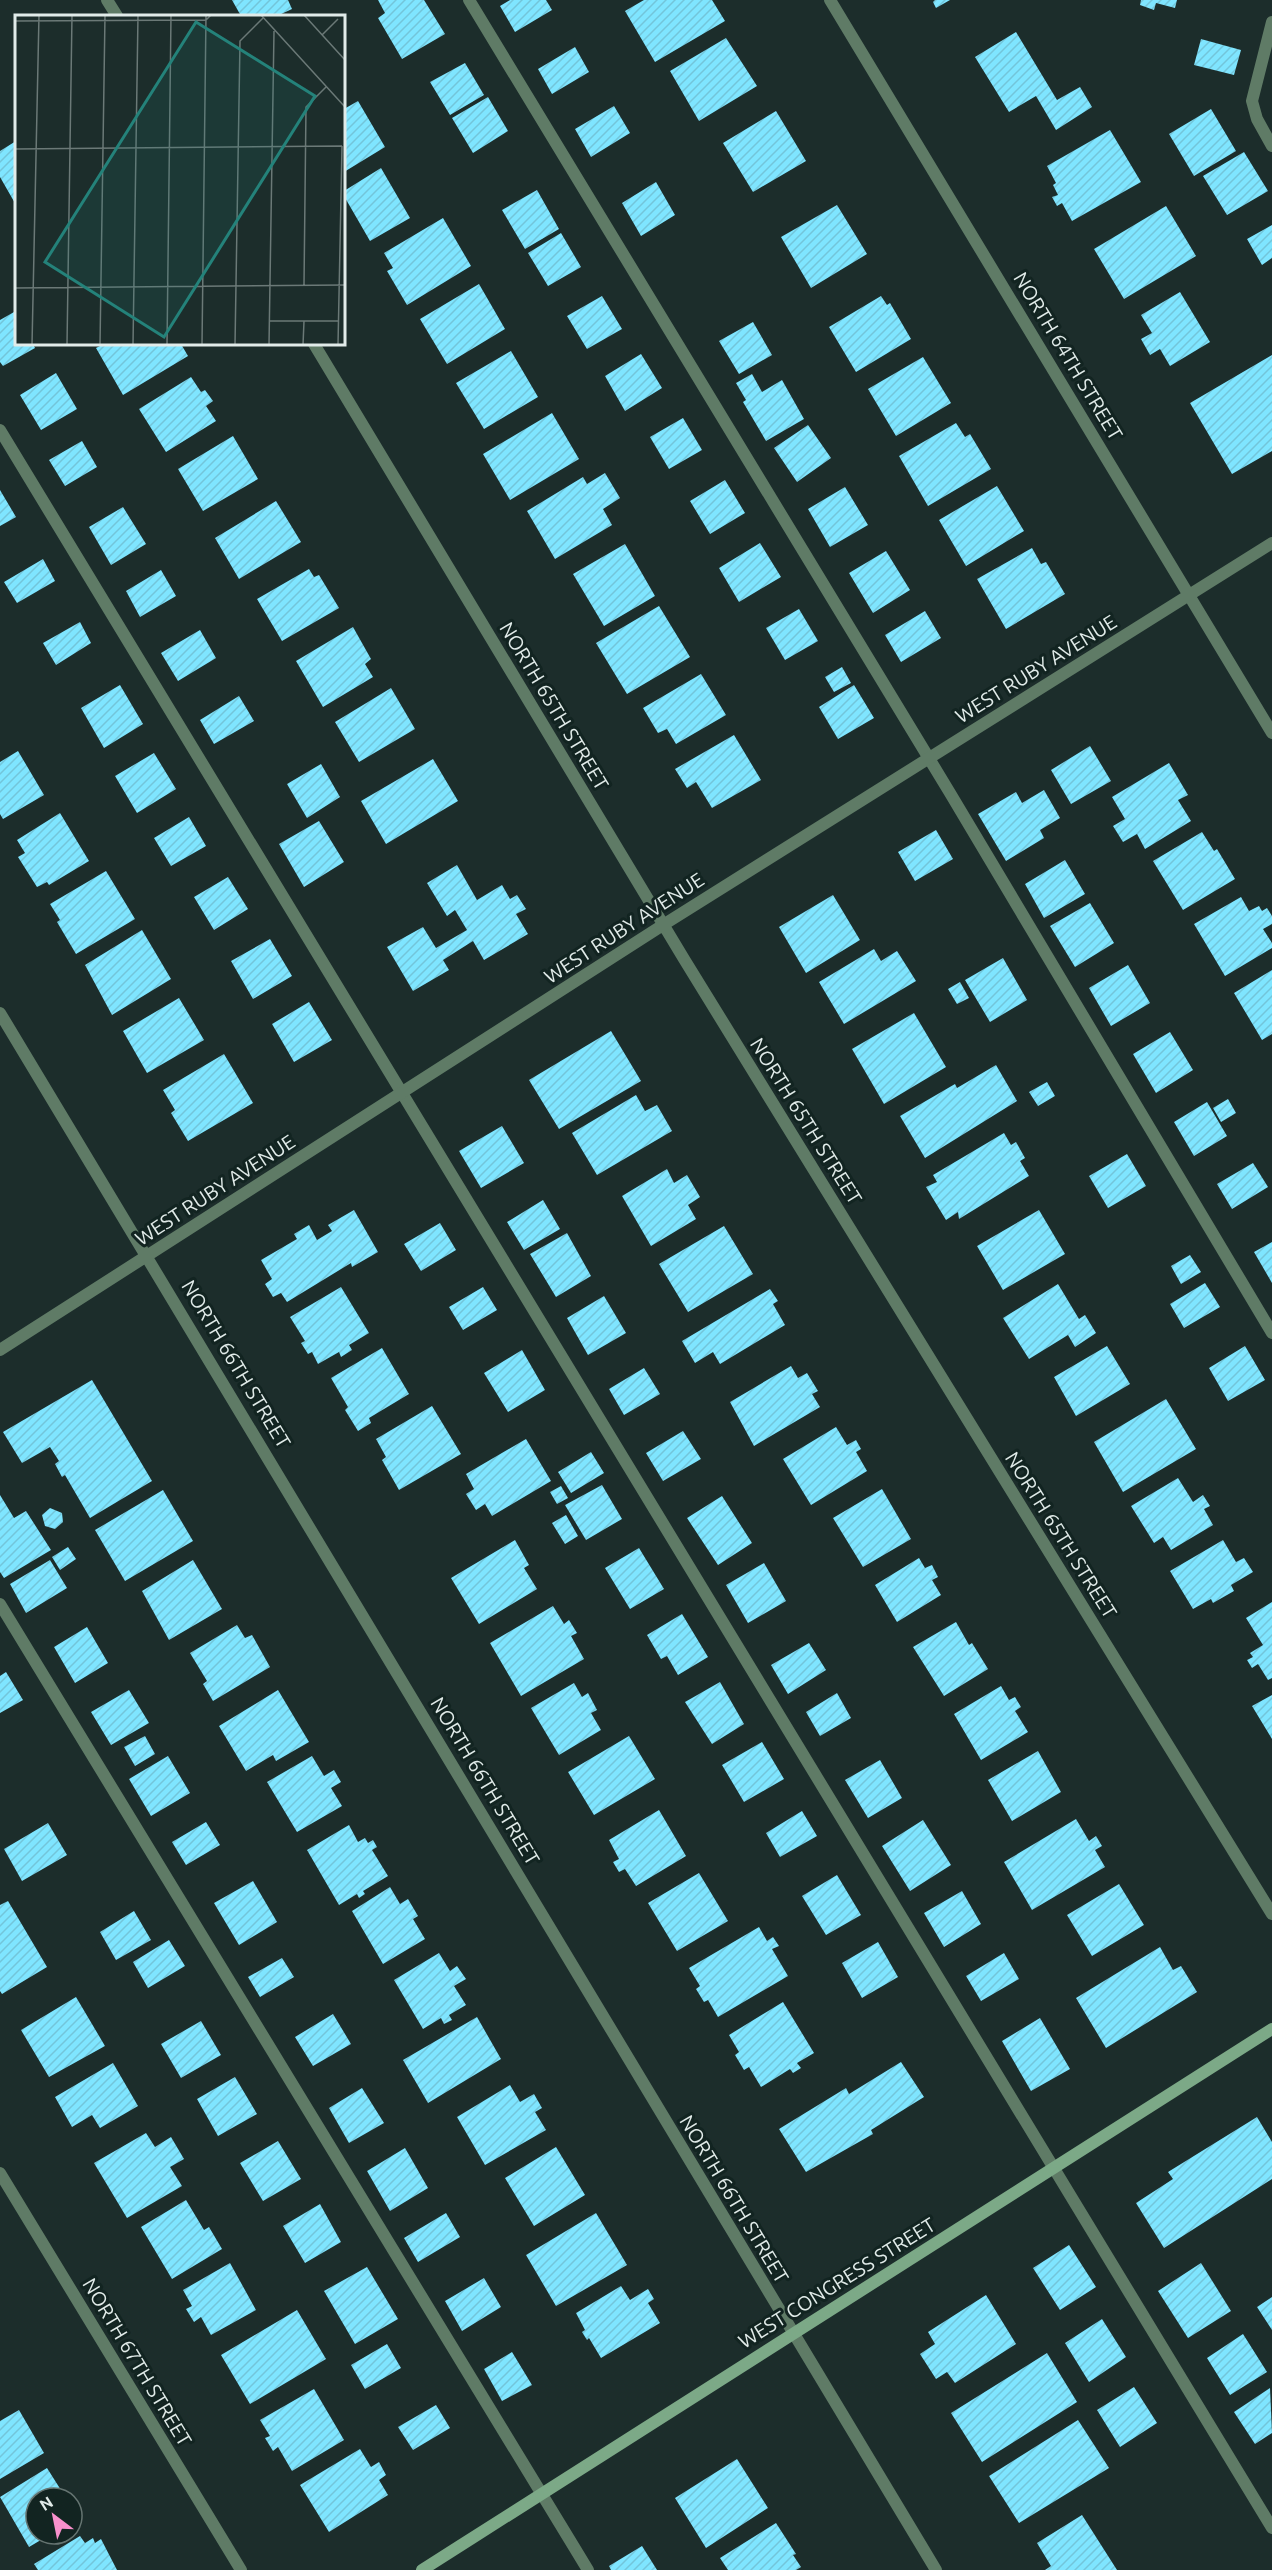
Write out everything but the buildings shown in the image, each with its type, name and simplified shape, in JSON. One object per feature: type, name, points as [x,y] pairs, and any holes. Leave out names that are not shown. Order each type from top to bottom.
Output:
[{"type":"street","points":[[107,0],[116,15]]},
{"type":"street","points":[[469,0],[929,759],[1272,1333]]},
{"type":"street","name":"NORTH 64TH STREET","points":[[830,0],[1272,733]]},
{"type":"street","points":[[1272,22],[1252,101],[1257,119],[1272,146]]},
{"type":"street","name":"NORTH 65TH STREET","points":[[315,345],[663,925],[1272,1914]]},
{"type":"street","points":[[0,430],[1272,2528]]},
{"type":"street","name":"WEST RUBY AVENUE","points":[[0,1350],[663,925],[1272,543]]},
{"type":"street","name":"NORTH 66TH STREET","points":[[0,1013],[148,1256],[792,2335],[936,2570]]},
{"type":"street","points":[[0,1604],[588,2570]]},
{"type":"street","name":"WEST CONGRESS STREET","points":[[422,2570],[1272,2029]]},
{"type":"street","name":"NORTH 67TH STREET","points":[[0,2173],[241,2570]]}]
